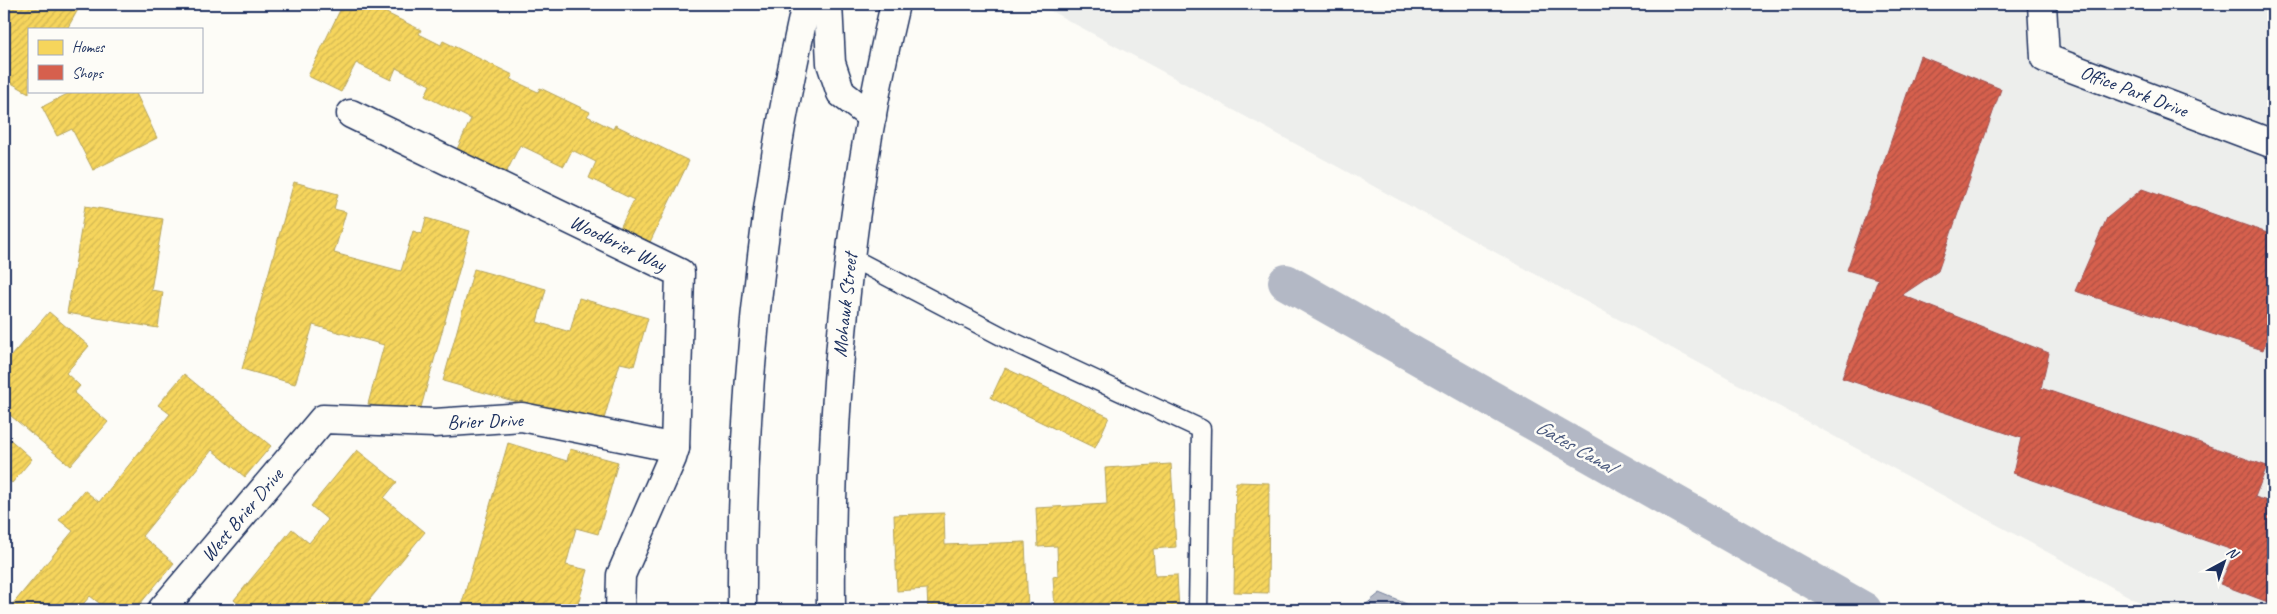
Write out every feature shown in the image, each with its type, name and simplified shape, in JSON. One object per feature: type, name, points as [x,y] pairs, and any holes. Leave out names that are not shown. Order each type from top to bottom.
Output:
[{"type":"street","points":[[742,610],[741,528],[747,394],[760,270],[776,154],[806,4]]},
{"type":"street","points":[[828,4],[831,63],[840,93],[872,117]]},
{"type":"street","name":"Mohawk Street","points":[[831,610],[830,524],[836,390],[850,257],[872,117],[895,4]]},
{"type":"street","name":"Office Park Drive","points":[[2042,4],[2045,58],[2273,144]]},
{"type":"street","name":"Woodbrier Way","points":[[351,114],[680,273],[674,448],[672,458],[621,575],[620,610]]},
{"type":"street","name":"Brier Drive","points":[[323,419],[434,423],[522,417],[674,448]]},
{"type":"street","name":"West Brier Drive","points":[[162,610],[323,419]]},
{"type":"lane","points":[[850,257],[1007,340],[1201,429],[1198,610]]},
{"type":"shaded area","points":[[1038,4],[2273,4],[2273,610],[2154,610]]},
{"type":"shaded area","points":[[1380,593],[1421,610],[1359,610]]},
{"type":"building: Homes","points":[[4,4],[76,4],[80,6],[68,28],[28,28],[29,93],[4,79]]},
{"type":"building: Homes","points":[[343,4],[354,4],[367,11],[370,5],[421,30],[419,34],[441,45],[443,41],[513,75],[510,79],[538,92],[540,88],[590,112],[587,116],[613,129],[615,125],[689,161],[650,242],[620,228],[634,200],[589,178],[596,162],[572,150],[564,166],[520,145],[506,173],[457,149],[471,119],[425,96],[430,85],[396,68],[391,80],[356,63],[341,92],[308,76]]},
{"type":"building: Homes","points":[[71,92],[135,92],[157,138],[93,170],[72,129],[57,136],[42,107]]},
{"type":"building: Homes","points":[[294,182],[338,194],[334,209],[346,212],[334,253],[401,271],[413,231],[422,234],[426,218],[470,231],[418,418],[368,404],[384,345],[313,325],[295,384],[242,369]]},
{"type":"building: Homes","points":[[85,206],[163,219],[151,290],[163,292],[158,328],[67,313]]},
{"type":"building: Homes","points":[[474,269],[546,289],[537,322],[570,332],[579,298],[648,318],[634,366],[620,363],[602,426],[443,381]]},
{"type":"building: Homes","points":[[49,312],[89,346],[66,373],[80,386],[74,393],[108,422],[70,466],[4,410],[4,364]]},
{"type":"building: Homes","points":[[1005,368],[1109,417],[1095,448],[991,398]]},
{"type":"building: Homes","points":[[184,374],[271,446],[245,477],[212,450],[142,536],[174,563],[135,610],[108,610],[90,596],[78,610],[8,610],[73,531],[59,520],[84,490],[99,502],[170,414],[158,405]]},
{"type":"building: Homes","points":[[4,434],[32,459],[12,483],[4,477]]},
{"type":"building: Homes","points":[[508,443],[567,461],[570,449],[618,462],[598,534],[576,528],[566,565],[588,570],[576,610],[489,610],[462,603]]},
{"type":"building: Homes","points":[[357,450],[397,482],[384,498],[425,532],[361,610],[290,610],[287,607],[284,610],[246,610],[234,600],[292,529],[309,543],[328,520],[311,506]]},
{"type":"building: Homes","points":[[1171,464],[1176,547],[1153,549],[1155,576],[1177,575],[1179,610],[1055,610],[1053,577],[1058,576],[1057,546],[1038,547],[1036,508],[1107,504],[1105,468]]},
{"type":"building: Homes","points":[[1236,482],[1269,483],[1268,593],[1234,592]]},
{"type":"building: Homes","points":[[944,513],[945,545],[1025,542],[1028,610],[928,610],[927,589],[897,591],[894,515]]},
{"type":"building: Shops","points":[[1920,56],[2001,89],[1938,271],[1902,295],[2049,353],[2041,388],[2267,466],[2255,497],[2273,503],[2273,604],[2220,584],[2235,551],[2013,473],[2021,438],[1842,378],[1878,279],[1847,270]]},
{"type":"building: Shops","points":[[2142,189],[2273,235],[2273,321],[2263,350],[2075,291],[2107,218]]},
{"type":"waterway","name":"Gates Canal","points":[[1286,282],[1864,610]]}]
